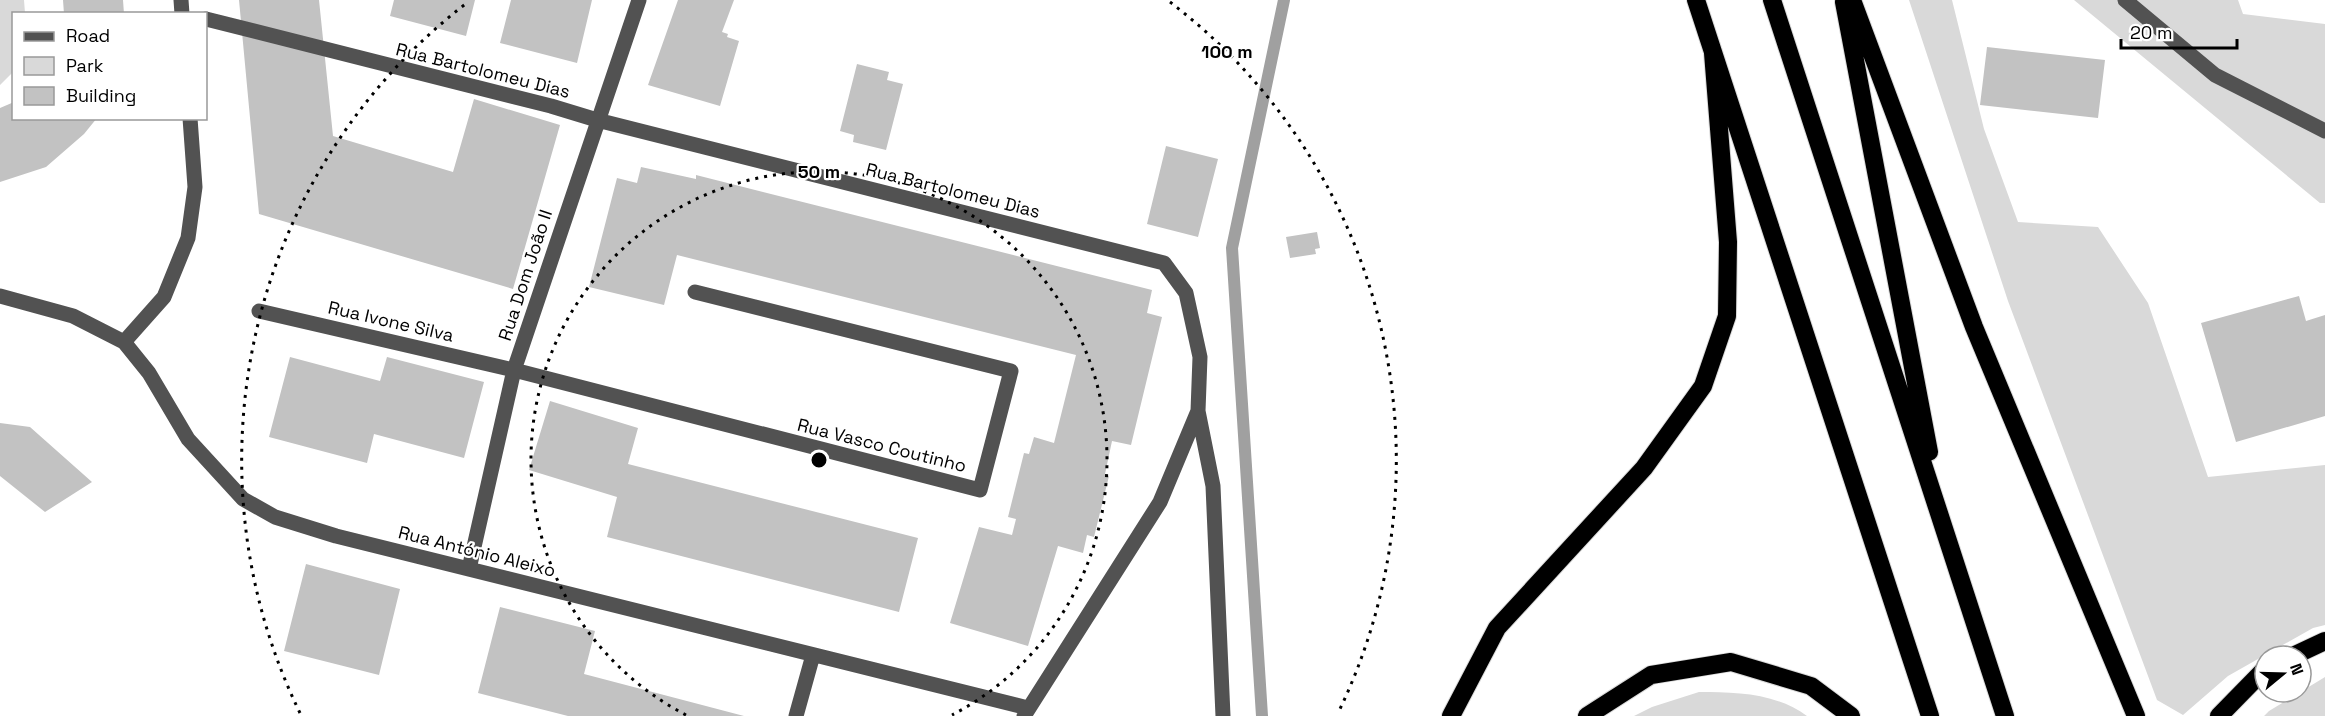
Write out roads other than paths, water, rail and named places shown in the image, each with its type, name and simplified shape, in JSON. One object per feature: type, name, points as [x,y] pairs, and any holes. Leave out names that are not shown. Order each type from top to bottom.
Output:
[{"type":"highway","points":[[1696,0],[1930,716]]},
{"type":"highway","points":[[1772,0],[2006,716]]},
{"type":"highway","points":[[1843,0],[1944,527]]},
{"type":"highway","points":[[1852,0],[1974,327],[2136,716]]},
{"type":"highway","points":[[1450,716],[1497,628],[1644,468],[1703,386],[1728,316],[1728,242],[1713,54]]},
{"type":"highway","points":[[1587,716],[1651,675],[1731,662],[1811,686],[1851,716]]},
{"type":"highway","points":[[2219,716],[2253,681]]},
{"type":"street","name":"Rua Dom João II","points":[[469,569],[514,370],[639,0]]},
{"type":"street","points":[[2125,0],[2215,75],[2325,131]]},
{"type":"street","name":"Rua Bartolomeu Dias","points":[[207,19],[1164,263],[1186,293],[1200,357],[1198,411],[1160,502],[1026,712]]},
{"type":"street","points":[[124,342],[164,297],[188,237],[195,187],[190,120]]},
{"type":"street","name":"Rua Vasco Coutinho","points":[[514,370],[980,490],[1011,371],[695,292]]},
{"type":"street","name":"Rua António Aleixo","points":[[0,296],[73,316],[124,342],[149,373],[188,438],[243,499],[275,517],[336,536],[813,655],[1026,712]]},
{"type":"street","name":"Rua Ivone Silva","points":[[259,311],[514,370]]},
{"type":"street","points":[[1198,411],[1213,486],[1222,716]]},
{"type":"street","points":[[796,716],[813,655]]},
{"type":"waterway","points":[[1262,716],[1232,248],[1284,0]]}]
